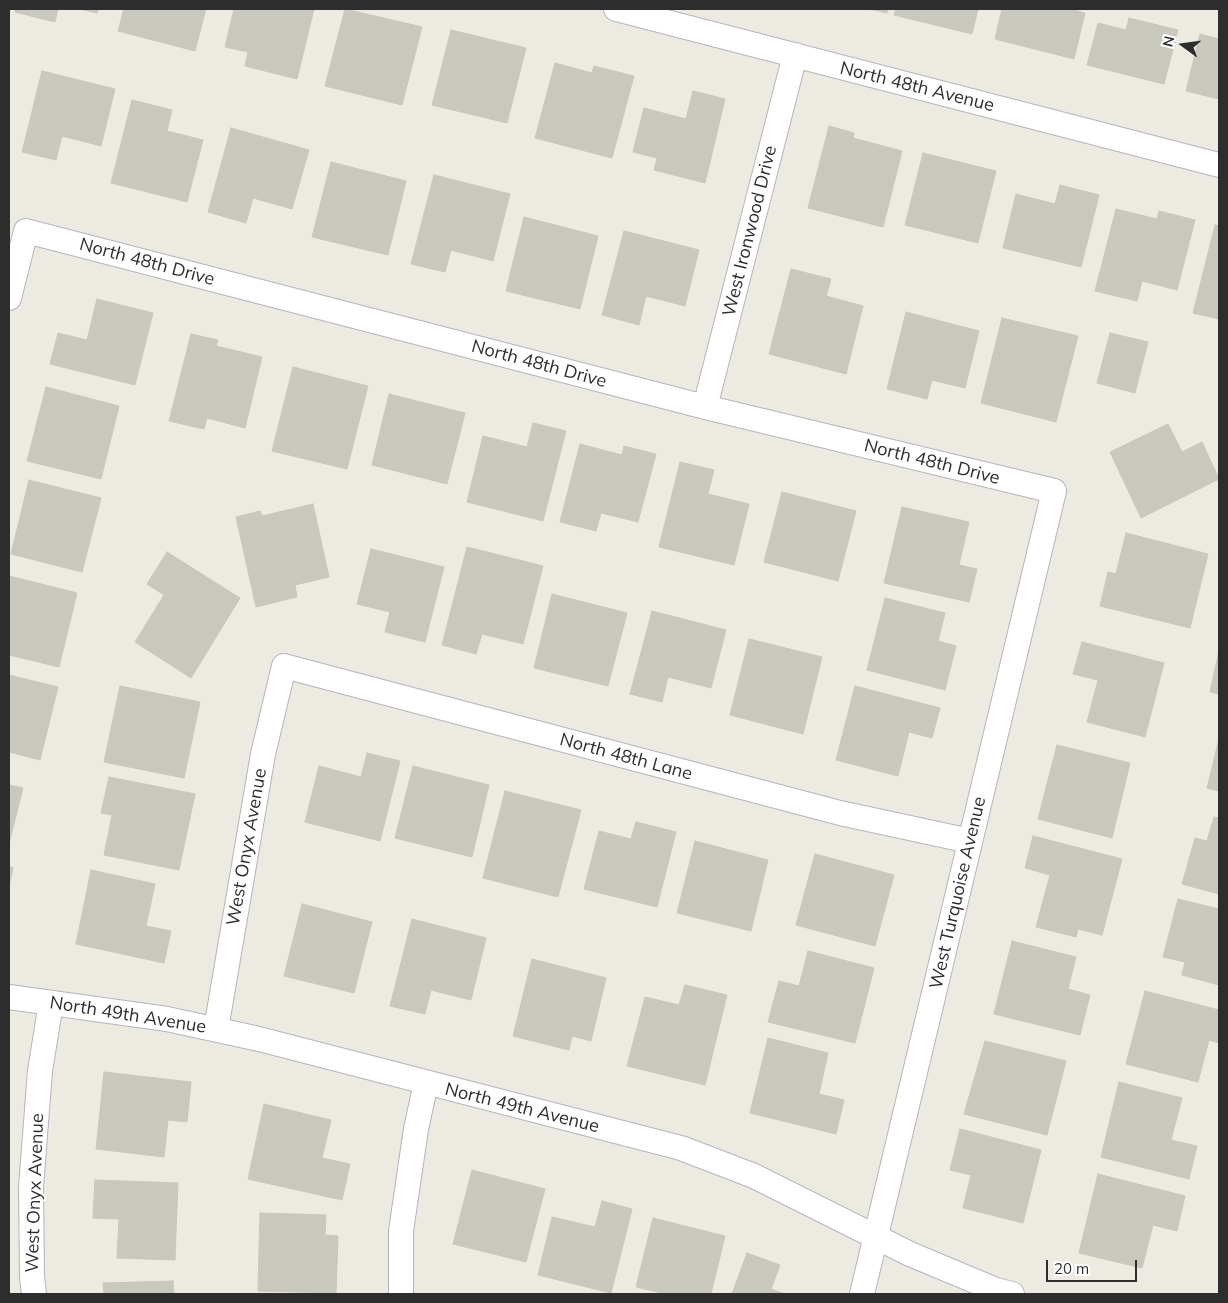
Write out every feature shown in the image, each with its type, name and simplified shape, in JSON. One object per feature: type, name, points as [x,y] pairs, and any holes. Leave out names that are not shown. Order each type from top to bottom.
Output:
[{"type":"street","name":"North 48th Avenue","points":[[616,9],[1219,165]]},
{"type":"street","name":"West Ironwood Drive","points":[[705,407],[795,55]]},
{"type":"street","name":"North 48th Drive","points":[[9,298],[26,231],[705,407],[1054,491]]},
{"type":"street","name":"West Turquoise Avenue","points":[[862,1294],[1054,491]]},
{"type":"street","name":"North 48th Lane","points":[[284,666],[840,813],[970,841]]},
{"type":"street","name":"West Onyx Avenue","points":[[216,1029],[263,754],[284,666]]},
{"type":"street","name":"North 49th Avenue","points":[[9,997],[167,1019],[216,1029],[681,1148],[754,1176],[876,1236],[996,1290],[1012,1294]]},
{"type":"street","name":"West Onyx Avenue","points":[[34,1294],[31,1187],[40,1071],[51,1003]]},
{"type":"street","points":[[401,1294],[401,1231],[416,1129],[426,1083]]},
{"type":"building","points":[[16,9],[58,9],[55,22],[15,12]]},
{"type":"building","points":[[80,9],[99,9],[97,13]]},
{"type":"building","points":[[124,9],[206,9],[195,51],[118,31]]},
{"type":"building","points":[[234,9],[314,9],[297,79],[245,66],[248,52],[225,47]]},
{"type":"building","points":[[345,9],[422,27],[402,105],[325,86]]},
{"type":"building","points":[[869,9],[888,9],[887,13]]},
{"type":"building","points":[[896,9],[978,9],[972,34],[894,15]]},
{"type":"building","points":[[1002,9],[1070,9],[1085,13],[1074,59],[995,39]]},
{"type":"building","points":[[1129,18],[1178,30],[1164,84],[1087,65],[1098,23],[1126,30]]},
{"type":"building","points":[[451,30],[526,48],[507,123],[432,105]]},
{"type":"building","points":[[1200,34],[1219,39],[1219,99],[1186,91]]},
{"type":"building","points":[[555,63],[592,73],[594,66],[634,76],[612,158],[535,138]]},
{"type":"building","points":[[42,71],[115,89],[101,146],[62,136],[56,160],[22,152]]},
{"type":"building","points":[[693,91],[725,99],[705,183],[654,170],[657,158],[633,152],[644,108],[686,119]]},
{"type":"building","points":[[132,100],[172,110],[167,131],[203,140],[187,202],[111,183]]},
{"type":"building","points":[[829,126],[854,133],[853,138],[902,151],[883,227],[808,208]]},
{"type":"building","points":[[231,128],[309,150],[292,209],[253,198],[246,223],[208,212]]},
{"type":"building","points":[[923,153],[996,171],[978,243],[905,225]]},
{"type":"building","points":[[331,162],[406,181],[388,255],[312,237]]},
{"type":"building","points":[[434,175],[510,194],[493,261],[451,250],[445,272],[411,264]]},
{"type":"building","points":[[1060,185],[1099,195],[1081,267],[1003,248],[1016,194],[1055,204]]},
{"type":"building","points":[[1116,209],[1157,219],[1159,211],[1195,220],[1177,290],[1142,281],[1137,301],[1095,291]]},
{"type":"building","points":[[524,217],[598,236],[580,309],[506,291]]},
{"type":"building","points":[[1215,225],[1219,226],[1219,319],[1193,313]]},
{"type":"building","points":[[624,231],[699,250],[685,306],[646,296],[639,325],[602,315]]},
{"type":"building","points":[[791,269],[831,279],[826,296],[863,306],[846,374],[769,354]]},
{"type":"building","points":[[97,299],[153,313],[135,385],[50,364],[58,333],[87,340]]},
{"type":"building","points":[[906,312],[979,331],[965,388],[932,380],[927,399],[887,389]]},
{"type":"building","points":[[1002,318],[1078,336],[1056,422],[981,403]]},
{"type":"building","points":[[1110,333],[1148,342],[1135,393],[1097,383]]},
{"type":"building","points":[[191,334],[218,340],[216,346],[262,357],[245,428],[207,418],[204,429],[169,421]]},
{"type":"building","points":[[293,367],[368,386],[347,469],[272,451]]},
{"type":"building","points":[[46,387],[119,406],[101,479],[27,461]]},
{"type":"building","points":[[389,394],[465,413],[447,484],[372,465]]},
{"type":"building","points":[[533,423],[566,431],[543,521],[467,502],[483,436],[527,447]]},
{"type":"building","points":[[1168,424],[1182,452],[1202,442],[1219,479],[1141,518],[1110,452]]},
{"type":"building","points":[[580,444],[622,455],[624,446],[656,454],[638,522],[601,513],[596,531],[560,522]]},
{"type":"building","points":[[680,462],[714,470],[708,494],[749,504],[734,565],[659,547]]},
{"type":"building","points":[[29,480],[101,498],[82,572],[11,554]]},
{"type":"building","points":[[782,492],[856,511],[838,581],[764,562]]},
{"type":"building","points":[[313,504],[329,577],[295,585],[297,597],[256,607],[236,517],[260,511],[262,516]]},
{"type":"building","points":[[902,507],[969,522],[959,565],[977,569],[969,602],[884,583]]},
{"type":"building","points":[[1126,533],[1208,554],[1190,628],[1100,606],[1108,572],[1116,574]]},
{"type":"building","points":[[467,547],[543,566],[523,644],[482,634],[476,654],[442,645]]},
{"type":"building","points":[[371,549],[444,567],[425,642],[385,632],[390,612],[357,604]]},
{"type":"building","points":[[167,552],[240,598],[191,678],[135,642],[164,595],[147,584]]},
{"type":"building","points":[[9,576],[77,593],[59,667],[9,655]]},
{"type":"building","points":[[552,594],[627,613],[608,686],[534,668]]},
{"type":"building","points":[[885,598],[945,613],[938,641],[956,646],[945,690],[867,670]]},
{"type":"building","points":[[652,611],[726,630],[711,688],[668,677],[662,702],[630,694]]},
{"type":"building","points":[[749,639],[822,657],[803,734],[730,715]]},
{"type":"building","points":[[1082,642],[1164,663],[1145,737],[1087,722],[1098,680],[1073,674]]},
{"type":"building","points":[[1219,651],[1219,694],[1210,692]]},
{"type":"building","points":[[9,675],[58,687],[40,760],[9,752]]},
{"type":"building","points":[[120,686],[200,702],[184,778],[104,762]]},
{"type":"building","points":[[855,686],[940,708],[932,738],[909,732],[898,776],[836,760]]},
{"type":"building","points":[[1219,739],[1219,791],[1207,788]]},
{"type":"building","points":[[1057,745],[1130,763],[1112,838],[1038,819]]},
{"type":"building","points":[[367,753],[400,761],[380,841],[305,822],[319,766],[361,777]]},
{"type":"building","points":[[413,766],[489,785],[472,857],[395,838]]},
{"type":"building","points":[[109,777],[195,794],[179,870],[104,855],[112,815],[101,813]]},
{"type":"building","points":[[9,785],[23,788],[9,844]]},
{"type":"building","points":[[505,791],[581,810],[558,897],[483,878]]},
{"type":"building","points":[[1214,817],[1219,818],[1219,894],[1182,884],[1195,838],[1207,841]]},
{"type":"building","points":[[636,822],[676,832],[657,907],[584,889],[599,831],[631,839]]},
{"type":"building","points":[[1033,836],[1122,859],[1102,935],[1078,929],[1076,937],[1036,927],[1050,875],[1025,868]]},
{"type":"building","points":[[695,841],[768,860],[751,931],[677,913]]},
{"type":"building","points":[[815,854],[894,875],[875,946],[796,925]]},
{"type":"building","points":[[9,866],[13,868],[9,886]]},
{"type":"building","points":[[91,870],[155,884],[146,926],[171,931],[164,963],[76,944]]},
{"type":"building","points":[[1178,899],[1219,909],[1219,985],[1182,975],[1185,962],[1163,957]]},
{"type":"building","points":[[302,904],[372,922],[354,993],[284,976]]},
{"type":"building","points":[[412,919],[486,938],[471,1000],[431,990],[425,1014],[390,1006]]},
{"type":"building","points":[[1012,941],[1076,957],[1068,989],[1090,995],[1080,1035],[994,1014]]},
{"type":"building","points":[[808,951],[874,968],[855,1043],[768,1022],[779,981],[799,986]]},
{"type":"building","points":[[532,959],[606,978],[591,1041],[572,1036],[569,1050],[513,1036]]},
{"type":"building","points":[[685,985],[727,995],[705,1085],[627,1066],[645,997],[679,1005]]},
{"type":"building","points":[[1145,991],[1219,1010],[1219,1043],[1209,1040],[1198,1082],[1126,1064]]},
{"type":"building","points":[[768,1038],[828,1053],[819,1094],[844,1100],[836,1134],[750,1113]]},
{"type":"building","points":[[985,1041],[1066,1061],[1047,1135],[964,1114]]},
{"type":"building","points":[[104,1072],[191,1082],[187,1122],[168,1120],[164,1157],[96,1149]]},
{"type":"building","points":[[1119,1082],[1182,1098],[1171,1140],[1197,1146],[1189,1179],[1101,1157]]},
{"type":"building","points":[[264,1104],[331,1120],[322,1158],[350,1164],[342,1200],[248,1179]]},
{"type":"building","points":[[960,1129],[1041,1150],[1023,1223],[963,1208],[971,1175],[950,1170]]},
{"type":"building","points":[[472,1170],[545,1189],[526,1262],[453,1244]]},
{"type":"building","points":[[1098,1174],[1185,1196],[1177,1231],[1153,1225],[1142,1268],[1079,1253]]},
{"type":"building","points":[[95,1180],[178,1183],[175,1260],[117,1258],[119,1219],[93,1218]]},
{"type":"building","points":[[602,1201],[632,1209],[611,1293],[538,1275],[552,1217],[595,1227]]},
{"type":"building","points":[[260,1213],[326,1215],[325,1235],[338,1236],[336,1293],[258,1291]]},
{"type":"building","points":[[653,1218],[725,1236],[711,1294],[666,1294],[636,1287]]},
{"type":"building","points":[[747,1253],[780,1265],[771,1289],[785,1294],[732,1294]]},
{"type":"building","points":[[173,1281],[174,1294],[104,1294],[103,1283]]}]
